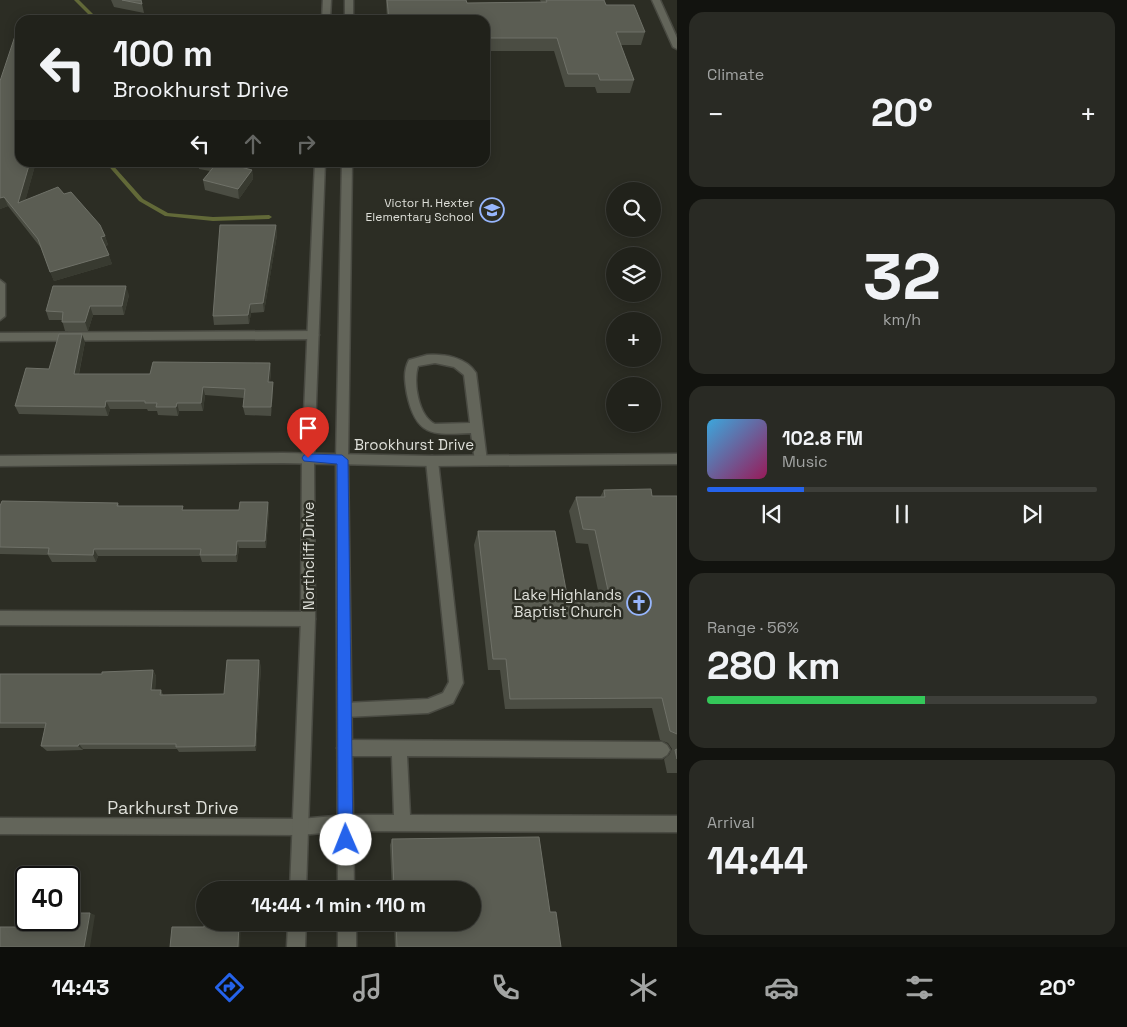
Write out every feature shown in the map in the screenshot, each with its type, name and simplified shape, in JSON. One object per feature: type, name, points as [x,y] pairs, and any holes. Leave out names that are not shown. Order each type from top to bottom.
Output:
[{"type":"street","points":[[326,15],[327,0]]},
{"type":"street","points":[[349,15],[350,0]]},
{"type":"street","points":[[656,0],[673,29],[677,47]]},
{"type":"street","name":"Northcliff Drive","points":[[298,881],[308,619],[308,458],[320,167]]},
{"type":"street","points":[[346,881],[342,460],[347,167]]},
{"type":"street","points":[[0,284],[0,316]]},
{"type":"street","points":[[0,337],[313,335]]},
{"type":"street","points":[[476,428],[432,429],[424,425],[416,412],[409,371],[413,364],[420,360],[454,361],[464,366],[470,373],[481,461]]},
{"type":"street","name":"Brookhurst Drive","points":[[0,461],[308,458],[432,461],[677,459]]},
{"type":"street","points":[[345,710],[428,706],[448,698],[456,684],[432,461]]},
{"type":"street","points":[[0,618],[308,619]]},
{"type":"street","points":[[345,748],[662,750]]},
{"type":"street","points":[[399,749],[402,823]]},
{"type":"street","name":"Parkhurst Drive","points":[[0,826],[300,828],[346,823],[677,824]]},
{"type":"street","points":[[296,947],[297,931]]},
{"type":"street","points":[[347,931],[347,947]]},
{"type":"building","points":[[122,0],[141,0],[142,4]]},
{"type":"building","points":[[387,0],[466,0],[467,3],[604,0],[606,5],[634,5],[645,32],[616,32],[634,80],[600,80],[598,74],[568,74],[557,38],[490,38],[490,15],[388,15]]},
{"type":"building","points":[[15,36],[15,167],[29,167],[18,203],[58,187],[64,194],[71,192],[100,225],[105,236],[101,237],[109,255],[50,272],[38,239],[4,197],[0,198],[0,81]]},
{"type":"building","points":[[214,167],[241,167],[252,170],[238,189],[203,180]]},
{"type":"building","points":[[220,225],[276,225],[263,303],[250,304],[248,315],[213,316]]},
{"type":"building","points":[[53,286],[126,286],[122,306],[90,306],[85,322],[62,322],[63,312],[46,311]]},
{"type":"building","points":[[59,334],[82,334],[74,374],[150,374],[153,362],[270,363],[268,382],[273,382],[271,407],[243,407],[245,389],[203,387],[201,403],[177,403],[176,407],[156,407],[157,403],[145,403],[145,401],[106,401],[105,407],[15,406],[26,368],[49,369]]},
{"type":"building","points":[[651,489],[652,496],[677,496],[677,734],[670,731],[662,698],[510,699],[506,659],[493,659],[478,531],[555,531],[567,595],[609,595],[595,530],[583,529],[576,497],[605,497],[604,490]]},
{"type":"building","points":[[2,501],[118,503],[117,506],[183,506],[182,510],[239,510],[240,502],[268,502],[265,541],[237,541],[236,555],[200,555],[201,549],[94,549],[93,555],[48,554],[49,548],[0,547],[0,506]]},
{"type":"building","points":[[227,660],[259,660],[255,746],[176,747],[176,744],[79,744],[78,746],[41,746],[46,723],[0,723],[0,674],[102,674],[102,672],[153,670],[151,690],[161,690],[160,695],[224,694]]},
{"type":"building","points":[[539,837],[550,912],[556,912],[561,947],[397,947],[396,931],[481,931],[481,881],[394,881],[392,839]]},
{"type":"building","points":[[80,913],[90,913],[84,947],[0,947],[0,927],[15,927],[15,931],[80,931]]},
{"type":"building","points":[[172,927],[196,927],[196,931],[239,931],[238,947],[170,947]]},
{"type":"waterway","points":[[76,0],[92,15]]},
{"type":"waterway","points":[[111,167],[141,200],[167,215],[213,219],[269,217]]},
{"type":"place","name":"Victor H. Hexter Elementary School","points":[[492,210]]},
{"type":"place","name":"Lake Highlands Baptist Church","points":[[639,603]]},
{"type":"route","points":[[308,458],[342,460],[346,840]]}]
